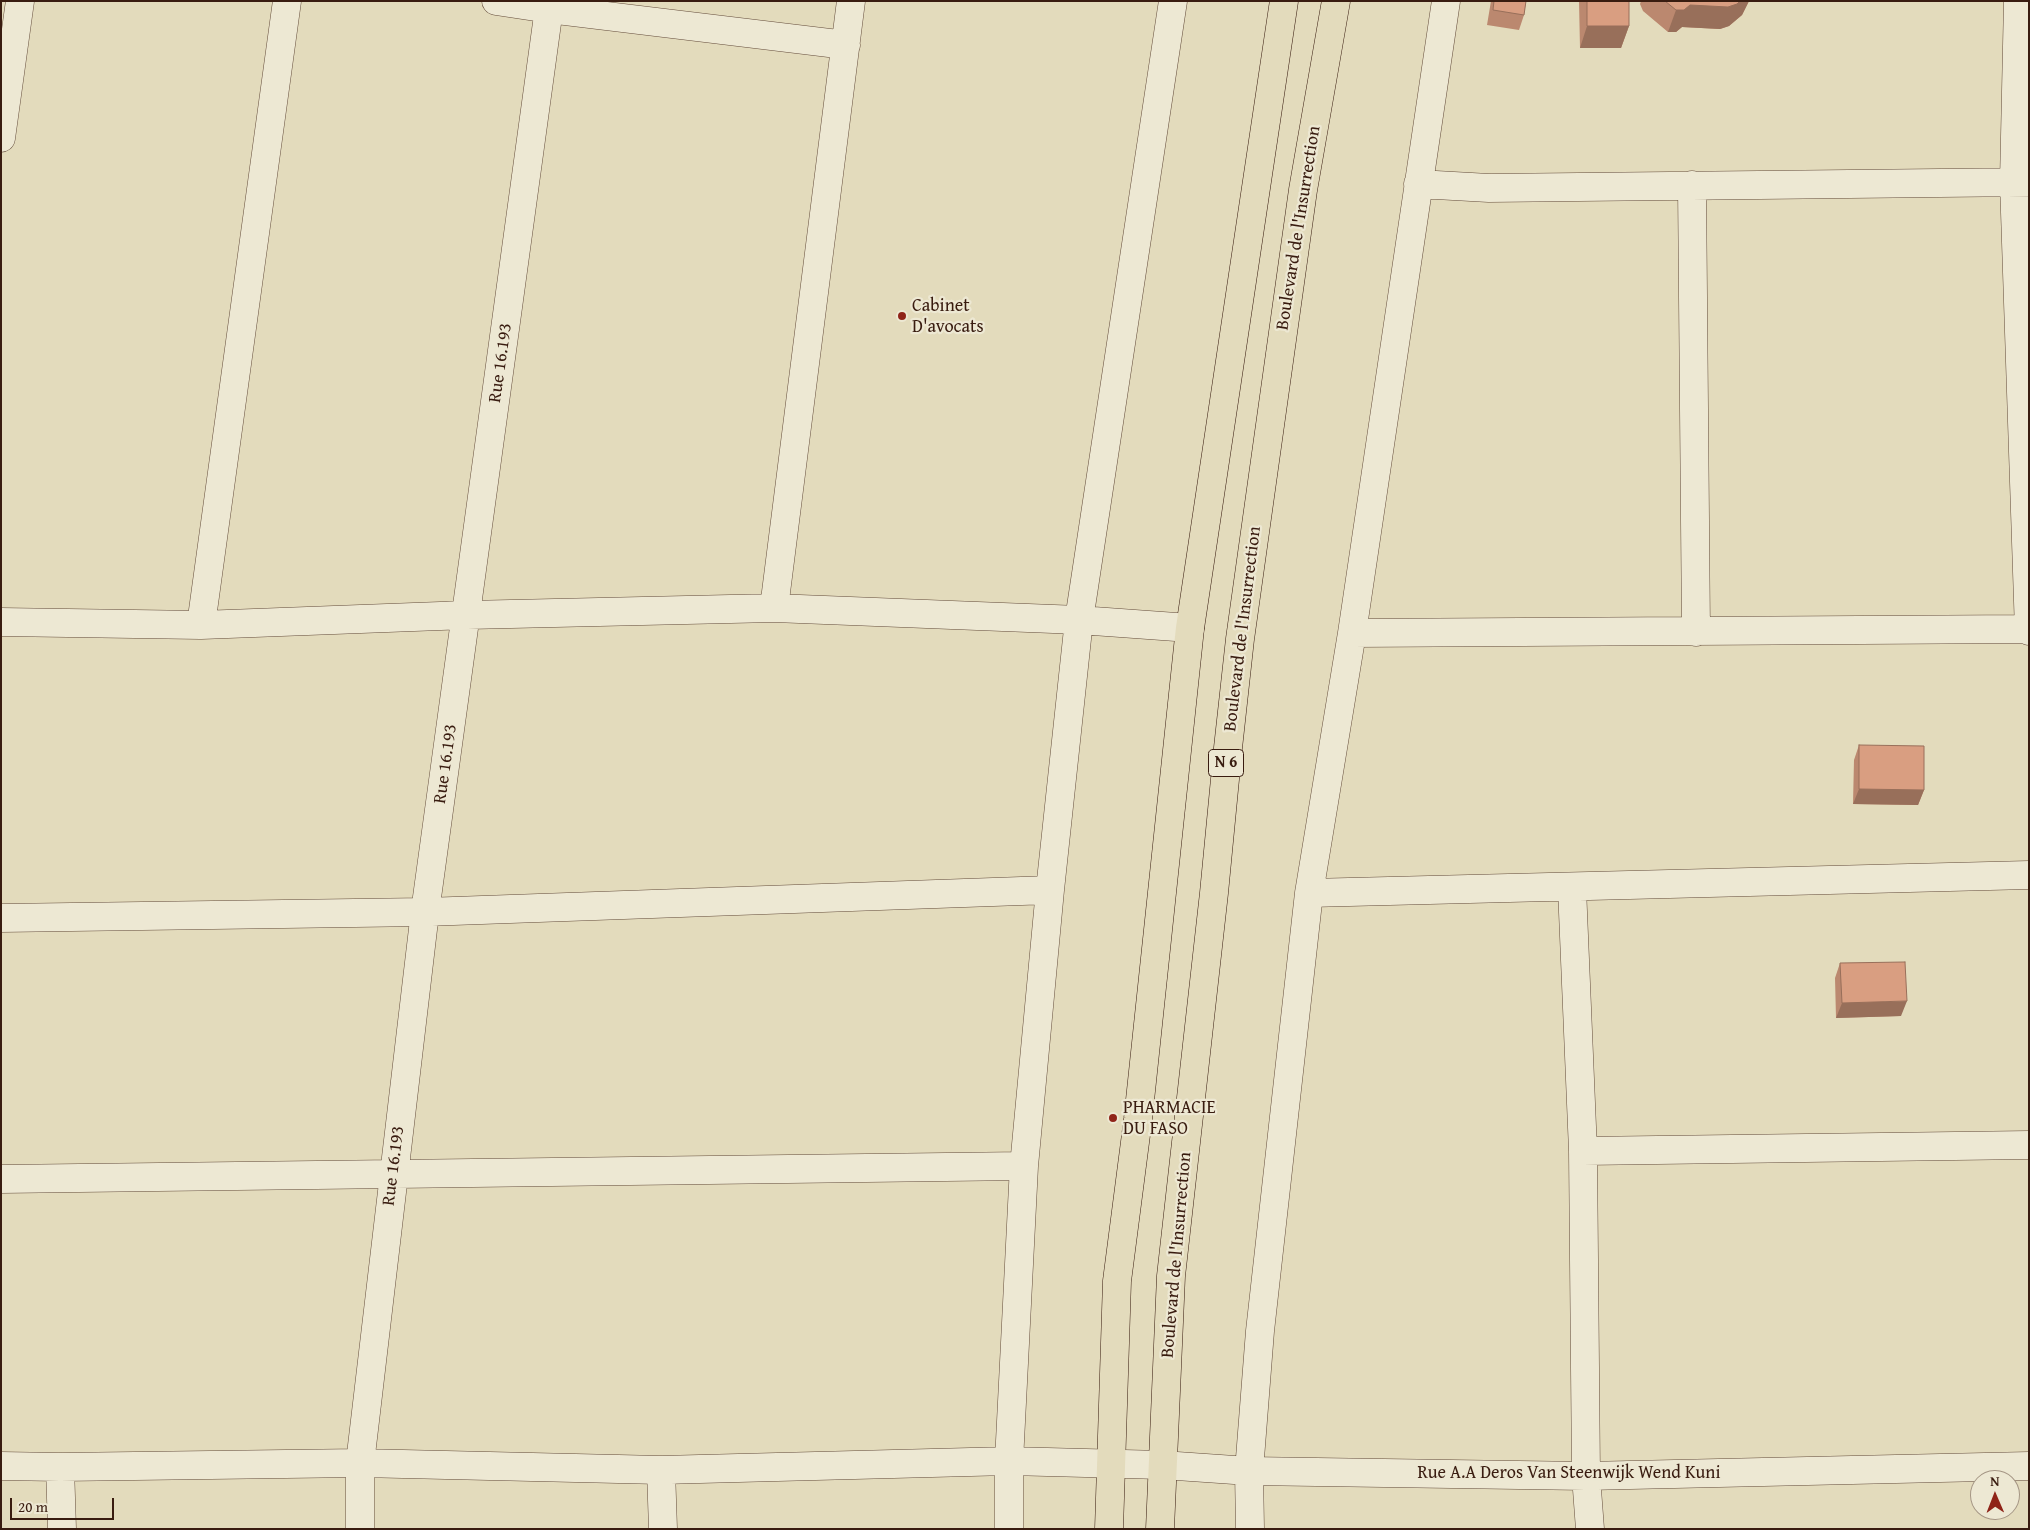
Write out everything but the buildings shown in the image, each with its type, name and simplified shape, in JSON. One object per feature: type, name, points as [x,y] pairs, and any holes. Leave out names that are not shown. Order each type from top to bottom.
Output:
[{"type":"main road","points":[[1108,1529],[1117,1281],[1138,1119],[1190,628],[1284,1]]},
{"type":"main road","name":"Boulevard de l'Insurrection","points":[[1160,1529],[1172,1276],[1239,648],[1303,190],[1336,1]]},
{"type":"street","points":[[1,138],[20,1]]},
{"type":"street","points":[[201,625],[287,1]]},
{"type":"street","points":[[496,1],[550,5],[846,45]]},
{"type":"street","points":[[774,608],[851,1]]},
{"type":"street","points":[[1009,1529],[1009,1460],[1024,1166],[1050,890],[1079,620],[1174,1]]},
{"type":"street","points":[[1250,1529],[1249,1471],[1260,1331],[1309,893],[1352,633],[1446,1]]},
{"type":"street","points":[[1352,633],[2029,630],[2018,1]]},
{"type":"street","name":"Rue 16.193","points":[[360,1529],[360,1463],[425,912],[550,5]]},
{"type":"street","points":[[1418,184],[1489,188],[2021,182]]},
{"type":"street","points":[[1692,185],[1696,632]]},
{"type":"street","points":[[1,622],[201,625],[467,615],[774,608],[1079,620],[1190,628]]},
{"type":"street","points":[[1309,893],[1572,888],[2029,874]]},
{"type":"street","points":[[1572,888],[1583,1151],[1586,1476],[1590,1529]]},
{"type":"street","points":[[1,918],[425,912],[1050,890]]},
{"type":"street","points":[[1583,1151],[2029,1145]]},
{"type":"street","points":[[1,1179],[1024,1166]]},
{"type":"street","name":"Rue A.A Deros Van Steenwijk Wend Kuni","points":[[1,1466],[360,1463],[661,1470],[1009,1460],[1162,1465],[1249,1471],[1586,1476],[2029,1466]]},
{"type":"street","points":[[60,1467],[62,1529]]},
{"type":"street","points":[[661,1470],[663,1529]]},
{"type":"place","name":"Cabinet D'avocats","points":[[902,316]]},
{"type":"place","name":"PHARMACIE DU FASO","points":[[1113,1118]]}]
